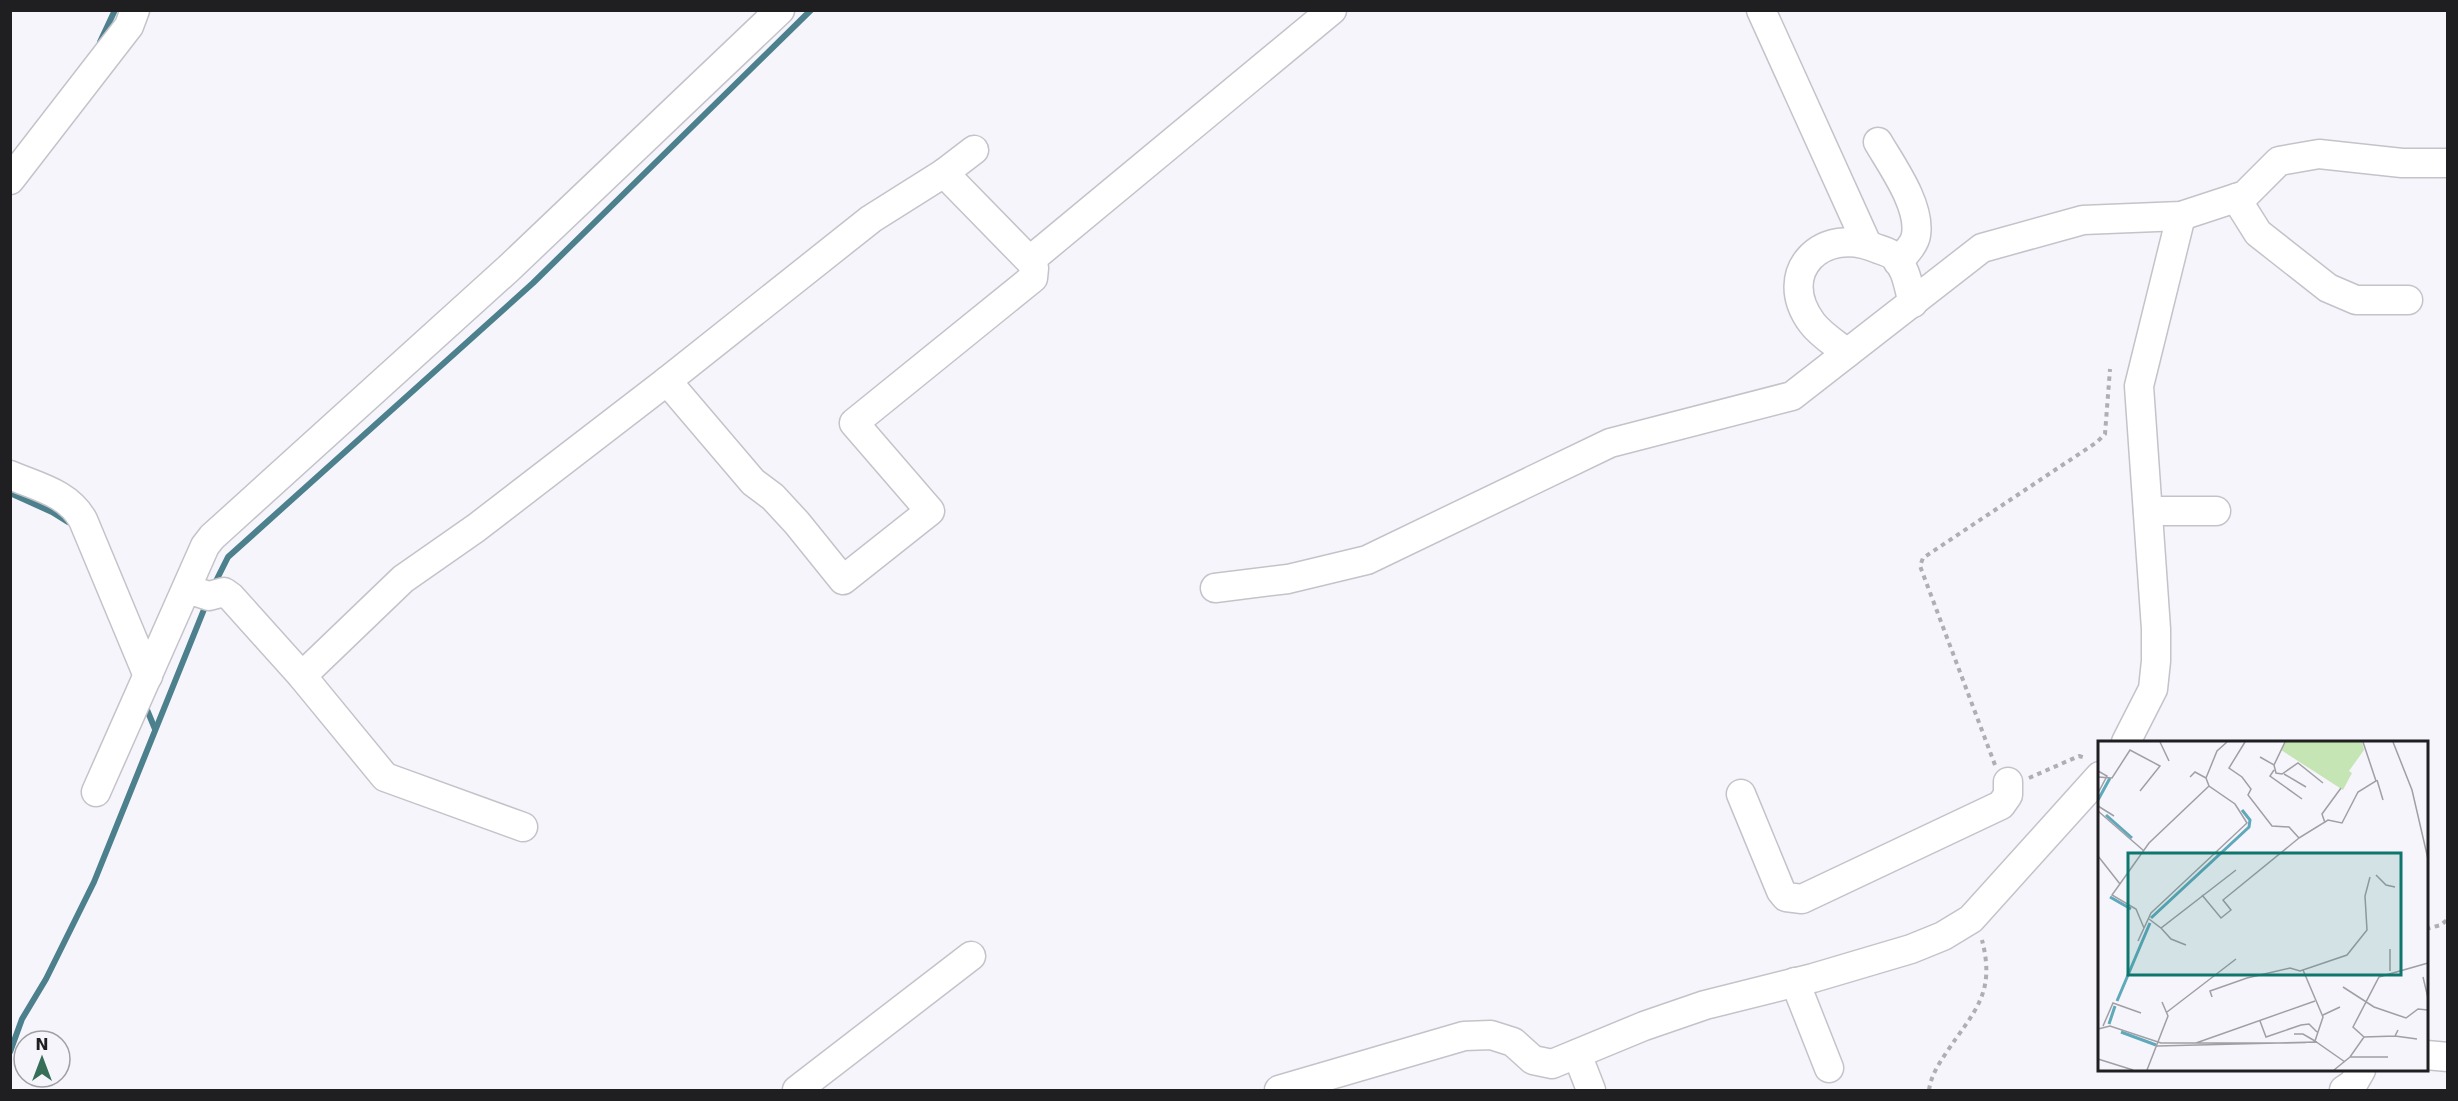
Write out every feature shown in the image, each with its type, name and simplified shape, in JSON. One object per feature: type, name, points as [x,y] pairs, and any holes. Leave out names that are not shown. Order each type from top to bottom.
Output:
[{"type":"street","points":[[10,180],[129,26],[135,10]]},
{"type":"street","points":[[96,792],[148,676],[194,591],[205,546],[212,537],[507,269],[780,10]]},
{"type":"street","points":[[1031,262],[1034,257],[1332,10]]},
{"type":"street","points":[[1761,10],[1867,244]]},
{"type":"street","points":[[1878,142],[1906,191],[1916,218],[1916,237],[1898,262]]},
{"type":"street","points":[[302,676],[403,579],[476,528],[667,381],[871,219],[974,150]]},
{"type":"street","points":[[1215,588],[1288,579],[1367,560],[1610,443],[1792,396],[1982,248],[2083,220],[2181,216],[2245,195],[2279,161],[2319,154],[2402,163],[2448,163]]},
{"type":"street","points":[[667,381],[753,482],[773,497],[797,523],[843,580],[930,511],[854,423],[1033,278],[1034,268],[1031,262],[944,172]]},
{"type":"street","points":[[2236,198],[2258,233],[2328,288],[2356,300],[2408,300]]},
{"type":"street","points":[[2127,741],[2153,689],[2156,661],[2156,629],[2139,386],[2181,216]]},
{"type":"street","points":[[1847,353],[1814,325],[1803,309],[1800,271],[1806,261],[1819,250],[1850,240],[1867,244],[1893,255],[1906,273],[1913,303]]},
{"type":"street","points":[[10,475],[64,497],[75,507],[83,520],[148,676]]},
{"type":"street","points":[[2148,512],[2216,511]]},
{"type":"street","points":[[194,591],[209,596],[224,592],[231,597],[302,676],[385,777],[523,827]]},
{"type":"street","points":[[1279,1090],[1464,1036],[1491,1035],[1513,1042],[1533,1060],[1552,1064],[1644,1026],[1705,1005],[1795,982],[1922,945],[1943,936],[1976,913],[2094,768]]},
{"type":"street","points":[[1741,794],[1780,891],[1786,897],[1802,899],[2001,805],[2008,795],[2008,782]]},
{"type":"street","points":[[797,1090],[971,956]]},
{"type":"street","points":[[1795,982],[1829,1068]]},
{"type":"street","points":[[1577,1054],[1591,1090]]},
{"type":"street","points":[[2428,1055],[2448,1057]]},
{"type":"street","points":[[2344,1090],[2353,1084],[2360,1071]]},
{"type":"path","points":[[2094,768],[2079,756],[2025,779],[2008,782],[1997,770],[1920,566],[1923,558],[2097,442],[2105,434],[2110,369]]},
{"type":"path","points":[[1929,1090],[1935,1071],[1984,993],[1988,976],[1988,961],[1976,913]]},
{"type":"path","points":[[2428,929],[2441,925],[2448,919]]},
{"type":"waterway","points":[[100,42],[115,10]]},
{"type":"waterway","points":[[213,587],[228,557],[533,283],[811,10]]},
{"type":"waterway","points":[[10,493],[68,522]]},
{"type":"waterway","points":[[10,1052],[22,1019],[46,979],[94,882],[207,602]]},
{"type":"waterway","points":[[145,705],[155,729]]}]
